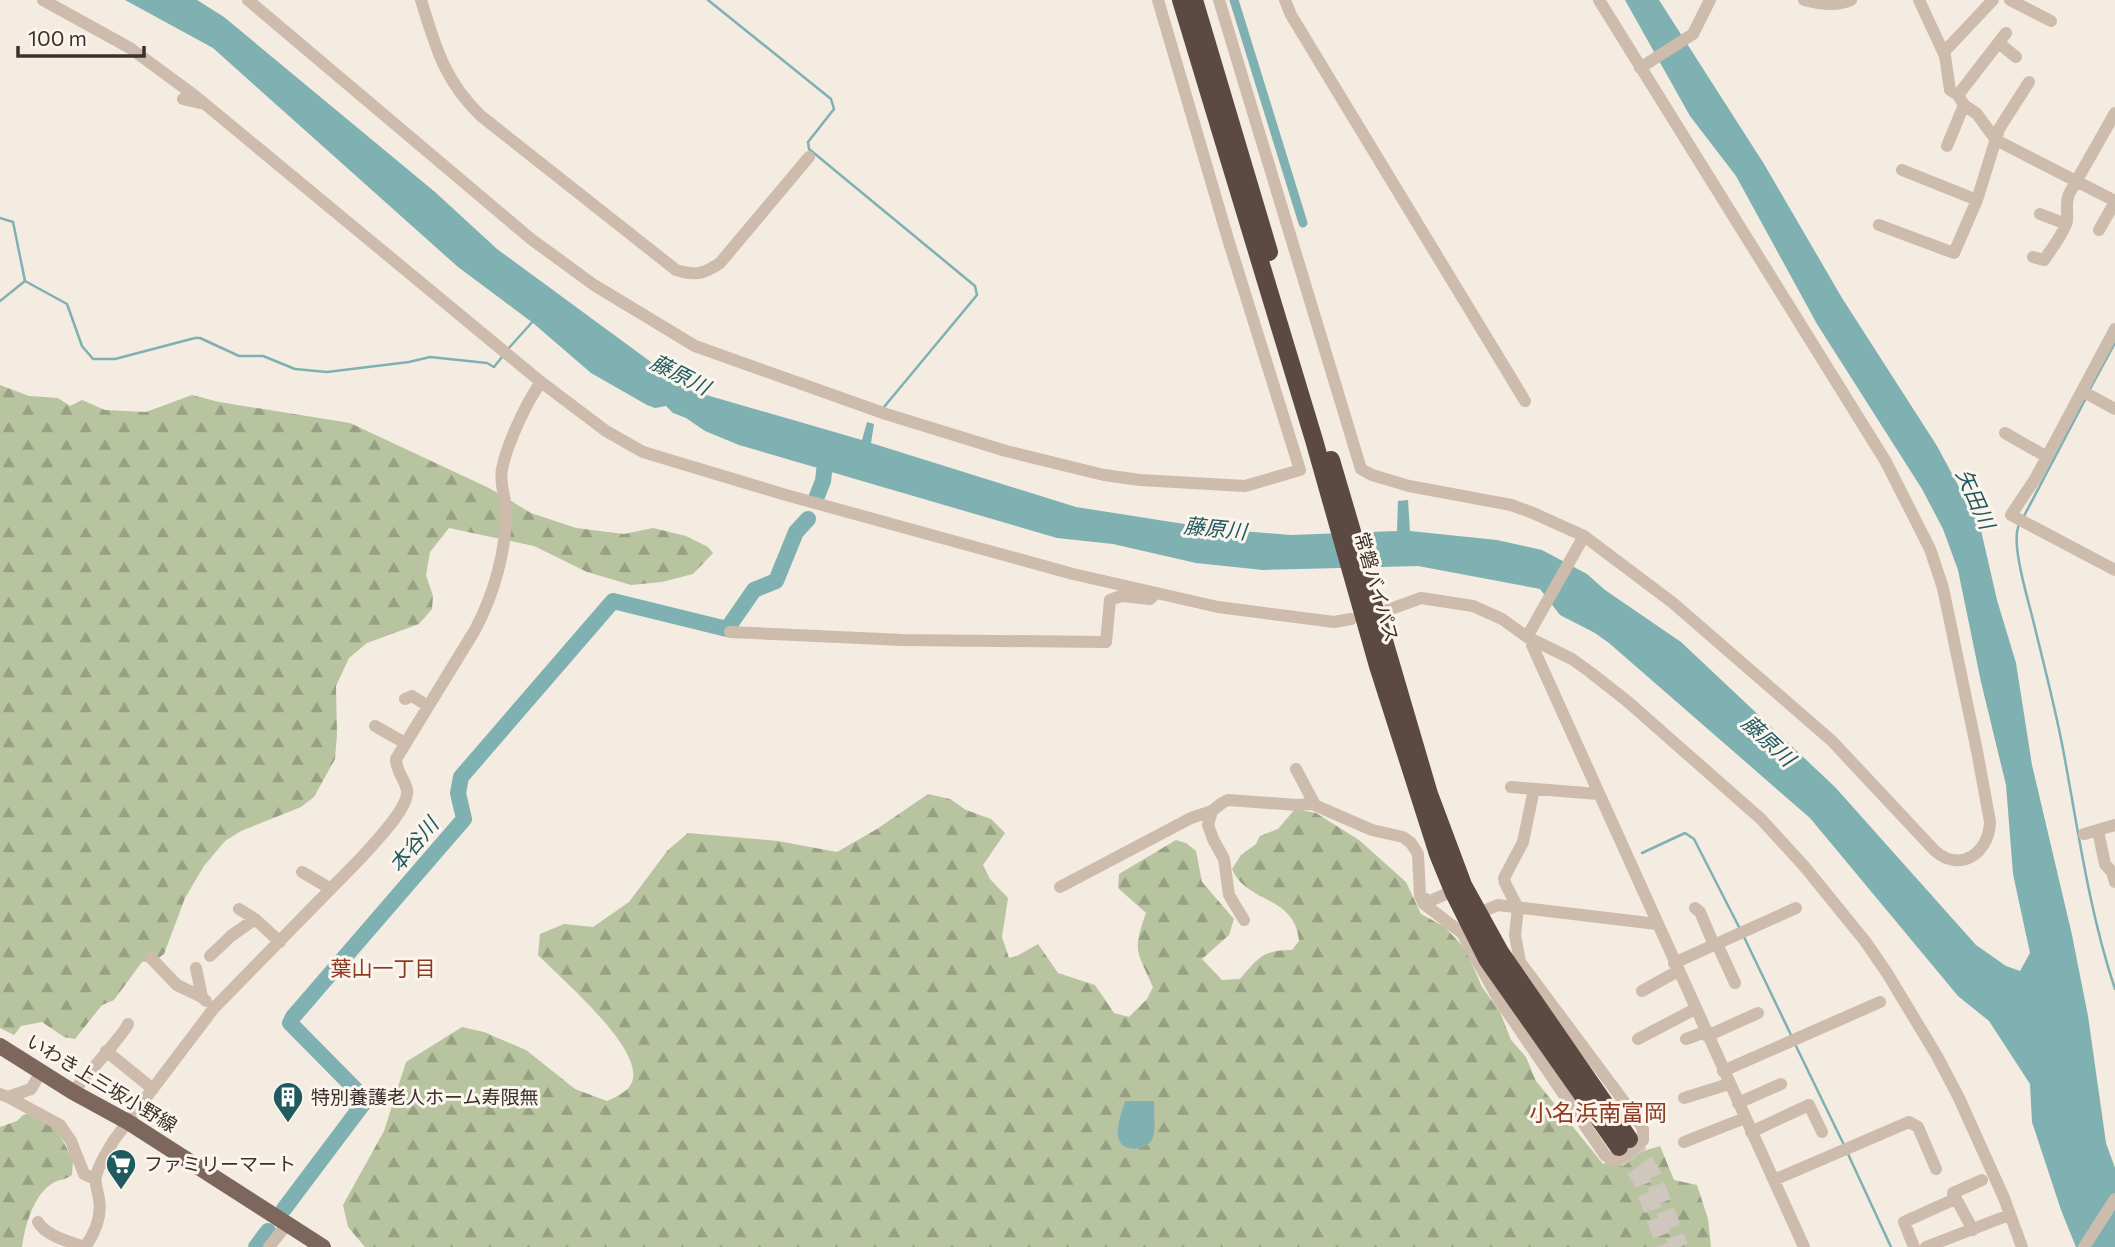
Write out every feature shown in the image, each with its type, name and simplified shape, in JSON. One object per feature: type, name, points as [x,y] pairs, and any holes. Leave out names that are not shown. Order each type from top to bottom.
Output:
[{"type":"highway","name":"常磐バイパス","points":[[1181,0],[1314,440],[1333,491]]},
{"type":"highway","name":"常磐バイパス","points":[[1194,0],[1369,611],[1470,911]]},
{"type":"highway","name":"常磐バイパス","points":[[1369,611],[1424,818],[1453,891],[1500,952],[1624,1143]]},
{"type":"main road","name":"いわき上三坂小野線","points":[[0,1046],[73,1092],[128,1122],[323,1247]]},
{"type":"street","points":[[44,0],[130,48],[194,95],[541,382],[606,430],[643,452],[786,495],[1073,573],[1218,607],[1334,622],[1421,598],[1461,603],[1486,610],[1529,638],[1572,659],[1627,701],[1753,812],[1804,866],[1866,941],[1888,973],[1959,1098],[2004,1198],[2022,1247]]},
{"type":"street","points":[[248,0],[531,239],[605,292],[695,346],[886,414],[1006,451],[1093,472],[1140,480],[1231,486],[1262,483],[1300,470],[1228,239],[1158,0]]},
{"type":"street","points":[[421,0],[442,63],[452,83],[466,101],[676,270],[691,275],[706,272],[720,263],[809,157]]},
{"type":"street","points":[[1219,0],[1361,469],[1409,486],[1511,505],[1584,536],[1673,603],[1832,741],[1941,856],[1950,860],[1966,860],[1983,848],[1990,833],[1989,815],[1943,588],[1930,549],[1886,462],[1599,0]]},
{"type":"street","points":[[1285,0],[1291,15],[1343,102],[1525,401]]},
{"type":"street","points":[[1641,67],[1690,36],[1710,0]]},
{"type":"street","points":[[1804,0],[1824,4],[1851,0]]},
{"type":"street","points":[[1944,52],[1993,0]]},
{"type":"street","points":[[2010,0],[2051,21]]},
{"type":"street","points":[[1924,1],[1944,52],[1950,90],[1977,114],[1996,140],[2115,202],[2099,230]]},
{"type":"street","points":[[1947,146],[1961,100],[2003,38],[2017,57]]},
{"type":"street","points":[[1878,225],[1954,253],[1976,200],[1999,129],[2029,82]]},
{"type":"street","points":[[183,99],[200,103]]},
{"type":"street","points":[[2033,257],[2044,260],[2046,258],[2066,224],[2067,200],[2115,113]]},
{"type":"street","points":[[1902,170],[1976,200]]},
{"type":"street","points":[[2040,214],[2066,224]]},
{"type":"street","points":[[2115,329],[2047,457],[2011,516],[2115,570]]},
{"type":"street","points":[[38,1222],[41,1228],[50,1233],[84,1247],[99,1217],[100,1202],[95,1179],[100,1162],[128,1122],[215,1008],[331,889],[356,854],[392,822],[406,797],[407,789],[396,759],[475,630],[503,555],[506,510],[502,467],[529,398],[541,382]]},
{"type":"street","points":[[2082,391],[2115,409]]},
{"type":"street","points":[[2005,433],[2047,457]]},
{"type":"street","points":[[1584,536],[1529,638],[1531,645],[1804,1247]]},
{"type":"street","points":[[730,632],[903,640],[1106,642],[1110,600],[1121,596],[1150,598],[1156,593]]},
{"type":"street","points":[[405,699],[412,696],[428,706]]},
{"type":"street","points":[[374,726],[405,743]]},
{"type":"street","points":[[1296,769],[1315,805]]},
{"type":"street","points":[[1511,787],[1598,794]]},
{"type":"street","points":[[1060,887],[1191,818],[1212,811],[1228,800],[1315,805],[1372,830],[1406,839],[1418,854],[1420,896],[1424,904],[1462,933],[1499,998],[1605,1155],[1610,1159],[1620,1158],[1635,1149],[1643,1140],[1643,1129],[1520,962],[1516,935],[1518,908],[1504,878],[1523,842],[1534,789]]},
{"type":"street","points":[[1212,811],[1209,831],[1224,859],[1229,895],[1244,920]]},
{"type":"street","points":[[2084,834],[2115,825]]},
{"type":"street","points":[[2098,831],[2105,864],[2112,872],[2115,882]]},
{"type":"street","points":[[302,872],[331,889]]},
{"type":"street","points":[[1420,896],[1430,901],[1453,891]]},
{"type":"street","points":[[1438,915],[1451,906],[1470,911],[1498,905],[1657,924]]},
{"type":"street","points":[[1695,908],[1700,912],[1735,983]]},
{"type":"street","points":[[1642,991],[1716,944],[1796,908]]},
{"type":"street","points":[[239,909],[255,919],[280,942]]},
{"type":"street","points":[[210,956],[231,936],[255,919]]},
{"type":"street","points":[[151,958],[177,985],[202,997],[215,1008]]},
{"type":"street","points":[[196,968],[202,997]]},
{"type":"street","points":[[1723,1071],[1880,1002]]},
{"type":"street","points":[[1638,1040],[1695,1009]]},
{"type":"street","points":[[1686,1039],[1758,1013]]},
{"type":"street","points":[[73,1092],[126,1031],[128,1024]]},
{"type":"street","points":[[106,1051],[153,1089]]},
{"type":"street","points":[[4,1096],[31,1089],[41,1072]]},
{"type":"street","points":[[1684,1098],[1729,1084]]},
{"type":"street","points":[[1738,1103],[1781,1084]]},
{"type":"street","points":[[4,1096],[60,1125],[71,1141],[83,1174],[95,1179]]},
{"type":"street","points":[[1751,1132],[1810,1105],[1822,1132]]},
{"type":"street","points":[[1684,1142],[1745,1118]]},
{"type":"street","points":[[1774,1180],[1909,1122],[1918,1127],[1936,1168]]},
{"type":"street","points":[[1973,1230],[1953,1193],[1982,1181]]},
{"type":"street","points":[[1914,1247],[1904,1222],[1955,1199]]},
{"type":"street","points":[[2084,1247],[2115,1199]]},
{"type":"street","points":[[1927,1247],[2009,1215]]},
{"type":"street","points":[[269,1247],[287,1224]]},
{"type":"green space","points":[[0,385],[29,396],[58,398],[70,406],[82,400],[105,410],[146,412],[192,395],[219,402],[350,423],[489,488],[531,513],[576,528],[624,534],[653,528],[686,536],[708,547],[713,553],[693,574],[662,582],[631,585],[587,572],[534,546],[449,528],[430,552],[426,575],[433,596],[432,609],[419,624],[367,643],[349,658],[336,686],[335,759],[314,797],[301,807],[241,831],[225,841],[204,866],[185,898],[164,954],[156,960],[142,962],[114,1000],[102,1005],[75,1039],[64,1037],[42,1022],[21,1026],[14,1035],[0,1028]]},
{"type":"green space","points":[[928,794],[950,799],[966,810],[991,819],[1005,833],[983,865],[990,879],[1008,898],[1002,937],[1009,958],[1038,944],[1058,973],[1095,985],[1114,1013],[1129,1017],[1147,999],[1153,987],[1138,951],[1139,936],[1146,913],[1118,888],[1119,874],[1176,840],[1186,843],[1196,851],[1202,882],[1234,919],[1229,935],[1202,959],[1222,980],[1240,979],[1262,957],[1274,952],[1292,950],[1299,941],[1296,926],[1289,915],[1248,889],[1232,869],[1241,855],[1256,844],[1260,836],[1278,829],[1295,809],[1316,813],[1359,840],[1406,882],[1421,914],[1445,927],[1466,950],[1482,987],[1500,1012],[1511,1040],[1526,1057],[1536,1081],[1603,1164],[1660,1146],[1674,1180],[1697,1185],[1708,1219],[1711,1247],[365,1247],[348,1227],[343,1205],[384,1131],[406,1062],[462,1027],[484,1032],[526,1050],[575,1089],[607,1101],[630,1086],[633,1068],[626,1051],[598,1015],[538,955],[540,934],[564,924],[593,927],[629,902],[668,850],[688,833],[778,841],[837,852],[877,829]]},
{"type":"green space","points":[[30,1114],[56,1128],[73,1160],[72,1175],[53,1183],[40,1195],[28,1221],[22,1247],[0,1247],[0,1127]]},
{"type":"water","name":"藤原川","points":[[125,0],[197,0],[224,17],[435,192],[497,249],[689,390],[862,440],[867,422],[874,424],[871,443],[1076,507],[1216,529],[1291,535],[1397,531],[1398,501],[1408,500],[1410,531],[1497,540],[1542,550],[1587,574],[1605,590],[1681,642],[1835,787],[1976,945],[2006,966],[2020,971],[2030,953],[2013,874],[2006,785],[1958,570],[1943,529],[1922,489],[1817,324],[1736,176],[1690,116],[1625,0],[1659,0],[1764,164],[1842,298],[1937,446],[1980,526],[1997,600],[2016,663],[2032,765],[2088,1016],[2106,1143],[2115,1168],[2115,1247],[2076,1247],[2032,1122],[2030,1084],[1989,1021],[1958,996],[1810,818],[1609,643],[1560,615],[1540,589],[1418,566],[1263,570],[1196,563],[1113,544],[1057,538],[739,445],[705,431],[673,413],[666,406],[655,408],[647,405],[591,373],[533,323],[458,267],[213,48]]},
{"type":"water","points":[[1125,1101],[1154,1101],[1153,1137],[1145,1146],[1135,1149],[1125,1147],[1119,1140],[1118,1125]]},
{"type":"waterway","points":[[708,0],[831,99],[834,109],[808,142],[809,149],[975,286],[977,295],[884,407]]},
{"type":"waterway","points":[[1234,0],[1303,223]]},
{"type":"waterway","points":[[0,218],[13,222],[25,281],[67,304],[82,346],[93,359],[115,359],[195,338],[239,356],[263,356],[295,369],[327,372],[430,357],[487,363],[494,367],[502,357]]},
{"type":"waterway","points":[[0,301],[25,281]]},
{"type":"waterway","points":[[508,349],[534,320]]},
{"type":"waterway","points":[[2090,389],[2115,343]]},
{"type":"waterway","points":[[2024,516],[2086,398]]},
{"type":"waterway","name":"本谷川","points":[[817,496],[823,481],[826,455]]},
{"type":"waterway","name":"本谷川","points":[[284,1209],[366,1100],[290,1023],[464,819],[458,793],[461,777],[613,601],[727,629],[754,590],[776,581],[796,532],[808,519]]},
{"type":"waterway","points":[[2019,525],[2017,545],[2021,573],[2060,733],[2091,900],[2115,989]]},
{"type":"waterway","points":[[1642,853],[1685,833],[1694,839],[1739,927]]},
{"type":"waterway","points":[[1744,937],[1791,1035]]},
{"type":"waterway","points":[[1795,1044],[1844,1145]]},
{"type":"waterway","points":[[1848,1154],[1891,1247]]},
{"type":"waterway","name":"本谷川","points":[[256,1247],[268,1231]]},
{"type":"tunnel","points":[[1629,1139],[1651,1172],[1679,1247]]},
{"type":"tunnel","points":[[1619,1147],[1641,1178],[1666,1247]]},
{"type":"place","name":"特別養護老人ホーム寿限無","points":[[288,1124]]},
{"type":"place","name":"ファミリーマート","points":[[121,1191]]},
{"type":"district","name":"葉山一丁目","points":[[383,969]]},
{"type":"district","name":"小名浜南富岡","points":[[1598,1113]]},
{"type":"water label","name":"矢田川","points":[[1975,499]]}]
